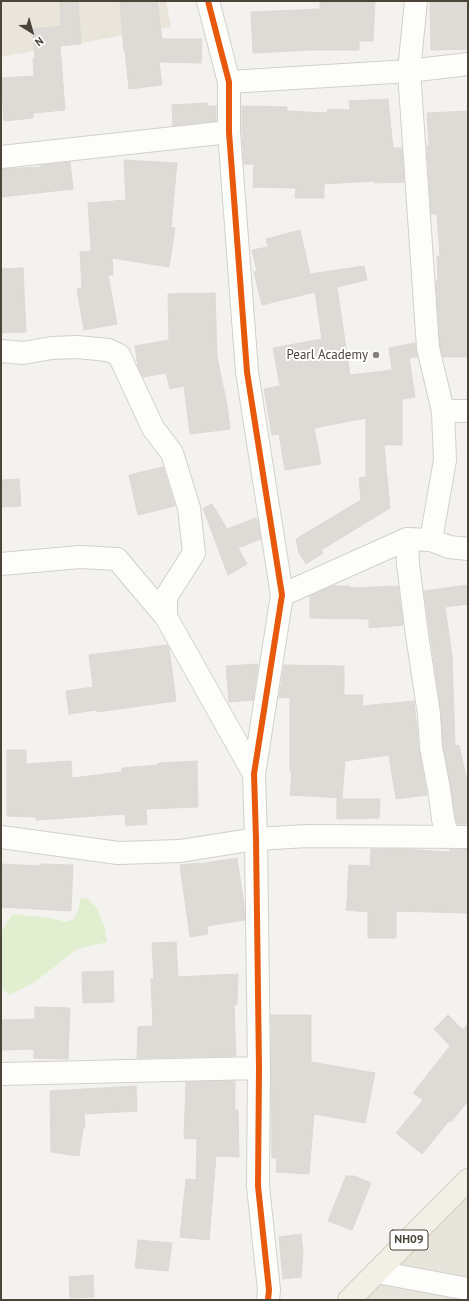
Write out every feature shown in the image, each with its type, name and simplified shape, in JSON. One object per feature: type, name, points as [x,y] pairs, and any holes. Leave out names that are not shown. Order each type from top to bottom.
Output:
[{"type":"main road","name":"NH09","points":[[349,1300],[468,1180]]},
{"type":"street","points":[[208,1],[229,82],[229,132],[248,372],[282,596],[254,774],[259,1068],[258,1186],[269,1290],[268,1300]]},
{"type":"street","points":[[416,1],[409,71],[428,348],[442,411],[445,460],[431,540]]},
{"type":"street","points":[[229,82],[409,71],[468,64]]},
{"type":"street","points":[[1,157],[229,132]]},
{"type":"street","points":[[1,351],[23,352],[52,348],[77,347],[108,350],[119,356],[153,428],[172,453],[189,508],[194,553],[166,597],[166,617]]},
{"type":"street","points":[[442,411],[468,411]]},
{"type":"street","points":[[282,596],[407,538],[431,540],[449,547],[468,549]]},
{"type":"street","points":[[407,538],[408,564],[429,714],[431,747],[443,819],[458,837]]},
{"type":"street","points":[[1,564],[80,557],[116,559],[166,617],[254,774]]},
{"type":"street","points":[[1,837],[118,853],[180,851],[256,839],[308,836],[458,837]]},
{"type":"street","points":[[1,1074],[259,1068]]},
{"type":"street","points":[[377,1272],[468,1289]]},
{"type":"shaded area","points":[[1,1],[166,1],[171,27],[1,57]]},
{"type":"shaded area","points":[[468,1191],[468,1300],[358,1300]]},
{"type":"green space","points":[[81,897],[88,899],[97,908],[105,929],[107,942],[77,949],[35,982],[10,995],[1,989],[1,932],[13,914],[51,918],[66,922],[74,919]]},
{"type":"building","points":[[60,1],[78,1],[81,44],[60,46],[65,110],[33,113],[33,118],[4,121],[1,78],[34,76],[33,58],[35,58],[33,29],[61,26]]},
{"type":"building","points":[[120,1],[157,1],[162,39],[202,39],[201,63],[159,62],[162,85],[129,89]]},
{"type":"building","points":[[320,1],[375,1],[373,41],[359,41],[359,50],[310,50],[253,53],[251,12],[320,9]]},
{"type":"building","points":[[430,1],[468,1],[468,49],[431,50]]},
{"type":"building","points":[[388,99],[393,148],[402,148],[404,182],[375,183],[375,181],[324,184],[324,198],[295,198],[296,188],[253,187],[254,164],[244,164],[242,106],[287,107],[287,111],[327,113],[328,109],[350,110],[349,101]]},
{"type":"building","points":[[207,103],[207,106],[216,106],[216,121],[173,126],[172,105]]},
{"type":"building","points":[[468,111],[468,357],[443,357],[440,346],[436,281],[438,281],[437,256],[440,256],[437,214],[431,214],[427,146],[429,146],[427,113]]},
{"type":"building","points":[[124,160],[177,163],[171,227],[175,228],[169,267],[112,258],[113,275],[108,275],[117,324],[84,330],[77,289],[82,288],[80,252],[91,251],[88,203],[126,200]]},
{"type":"building","points":[[70,162],[73,189],[1,197],[1,169],[41,167],[41,165]]},
{"type":"building","points":[[300,230],[310,274],[364,266],[367,280],[337,287],[350,375],[392,370],[389,348],[415,343],[417,357],[409,358],[415,397],[402,399],[402,445],[384,445],[390,508],[321,550],[323,553],[306,564],[299,553],[296,539],[361,500],[359,478],[366,477],[366,418],[314,428],[321,464],[285,470],[279,434],[272,435],[264,389],[280,386],[273,348],[322,339],[315,292],[262,305],[254,272],[257,271],[252,250],[268,247],[266,239]]},
{"type":"building","points":[[23,268],[26,332],[1,333],[1,269]]},
{"type":"building","points":[[215,293],[217,357],[227,405],[230,429],[190,434],[184,386],[170,389],[166,373],[143,377],[138,367],[135,346],[169,340],[168,294]]},
{"type":"building","points":[[163,467],[175,506],[138,515],[129,475]]},
{"type":"building","points":[[19,479],[21,506],[1,507],[1,480]]},
{"type":"building","points":[[212,504],[227,529],[256,518],[258,523],[261,539],[238,548],[247,564],[228,575],[203,508]]},
{"type":"building","points":[[468,585],[468,604],[445,607],[452,656],[455,746],[459,745],[466,776],[468,776],[468,824],[457,824],[443,745],[441,712],[424,591]]},
{"type":"building","points":[[332,586],[350,586],[350,588],[398,586],[403,625],[369,628],[369,619],[310,618],[310,596]]},
{"type":"building","points":[[167,645],[169,648],[176,701],[97,712],[96,710],[69,714],[66,691],[93,687],[89,655]]},
{"type":"building","points":[[257,664],[253,700],[229,702],[226,666]]},
{"type":"building","points":[[284,665],[344,666],[344,695],[363,695],[362,706],[414,701],[419,749],[427,795],[396,799],[389,755],[345,761],[342,798],[290,795],[292,771],[290,771],[290,697],[279,698]]},
{"type":"building","points":[[7,750],[26,750],[26,764],[71,761],[72,778],[122,772],[122,768],[158,765],[158,763],[197,761],[198,807],[146,809],[147,824],[126,826],[125,814],[36,820],[36,817],[7,816]]},
{"type":"building","points":[[337,799],[380,799],[379,818],[337,819]]},
{"type":"building","points":[[371,849],[450,852],[450,849],[468,849],[468,913],[396,911],[396,938],[368,938],[368,912],[346,910],[349,865],[370,866]]},
{"type":"building","points":[[237,858],[245,920],[207,926],[208,934],[190,937],[180,865],[199,864]]},
{"type":"building","points":[[1,864],[40,866],[40,864],[73,865],[71,911],[1,907]]},
{"type":"building","points":[[176,942],[178,977],[238,974],[237,1004],[234,1005],[236,1056],[137,1058],[138,1027],[153,1026],[151,979],[154,979],[152,943]]},
{"type":"building","points":[[113,971],[114,1002],[83,1003],[82,972]]},
{"type":"building","points":[[35,1007],[70,1008],[68,1059],[34,1058],[34,1049],[1,1050],[1,1020],[35,1019]]},
{"type":"building","points":[[271,1015],[311,1015],[311,1062],[375,1073],[365,1123],[314,1114],[309,1174],[276,1172],[277,1158],[272,1158]]},
{"type":"building","points":[[448,1015],[463,1030],[468,1023],[468,1101],[451,1122],[449,1121],[422,1154],[396,1133],[423,1100],[413,1093],[450,1046],[434,1029]]},
{"type":"building","points":[[235,1081],[235,1110],[238,1110],[239,1157],[216,1156],[209,1240],[180,1237],[186,1179],[196,1180],[197,1139],[184,1138],[186,1082]]},
{"type":"building","points":[[136,1086],[137,1111],[84,1114],[85,1128],[83,1128],[79,1156],[51,1152],[50,1091]]},
{"type":"building","points":[[346,1176],[354,1176],[371,1183],[352,1230],[328,1221]]},
{"type":"building","points":[[301,1234],[303,1252],[301,1277],[283,1279],[279,1237]]},
{"type":"building","points":[[138,1240],[172,1243],[168,1271],[135,1268]]},
{"type":"building","points":[[93,1275],[94,1297],[70,1298],[69,1277]]},
{"type":"cycle path","points":[[208,1],[229,82],[229,132],[247,372],[282,595],[254,774],[259,1068],[258,1186],[269,1290],[268,1300]]},
{"type":"place","name":"Pearl Academy","points":[[376,355]]}]
